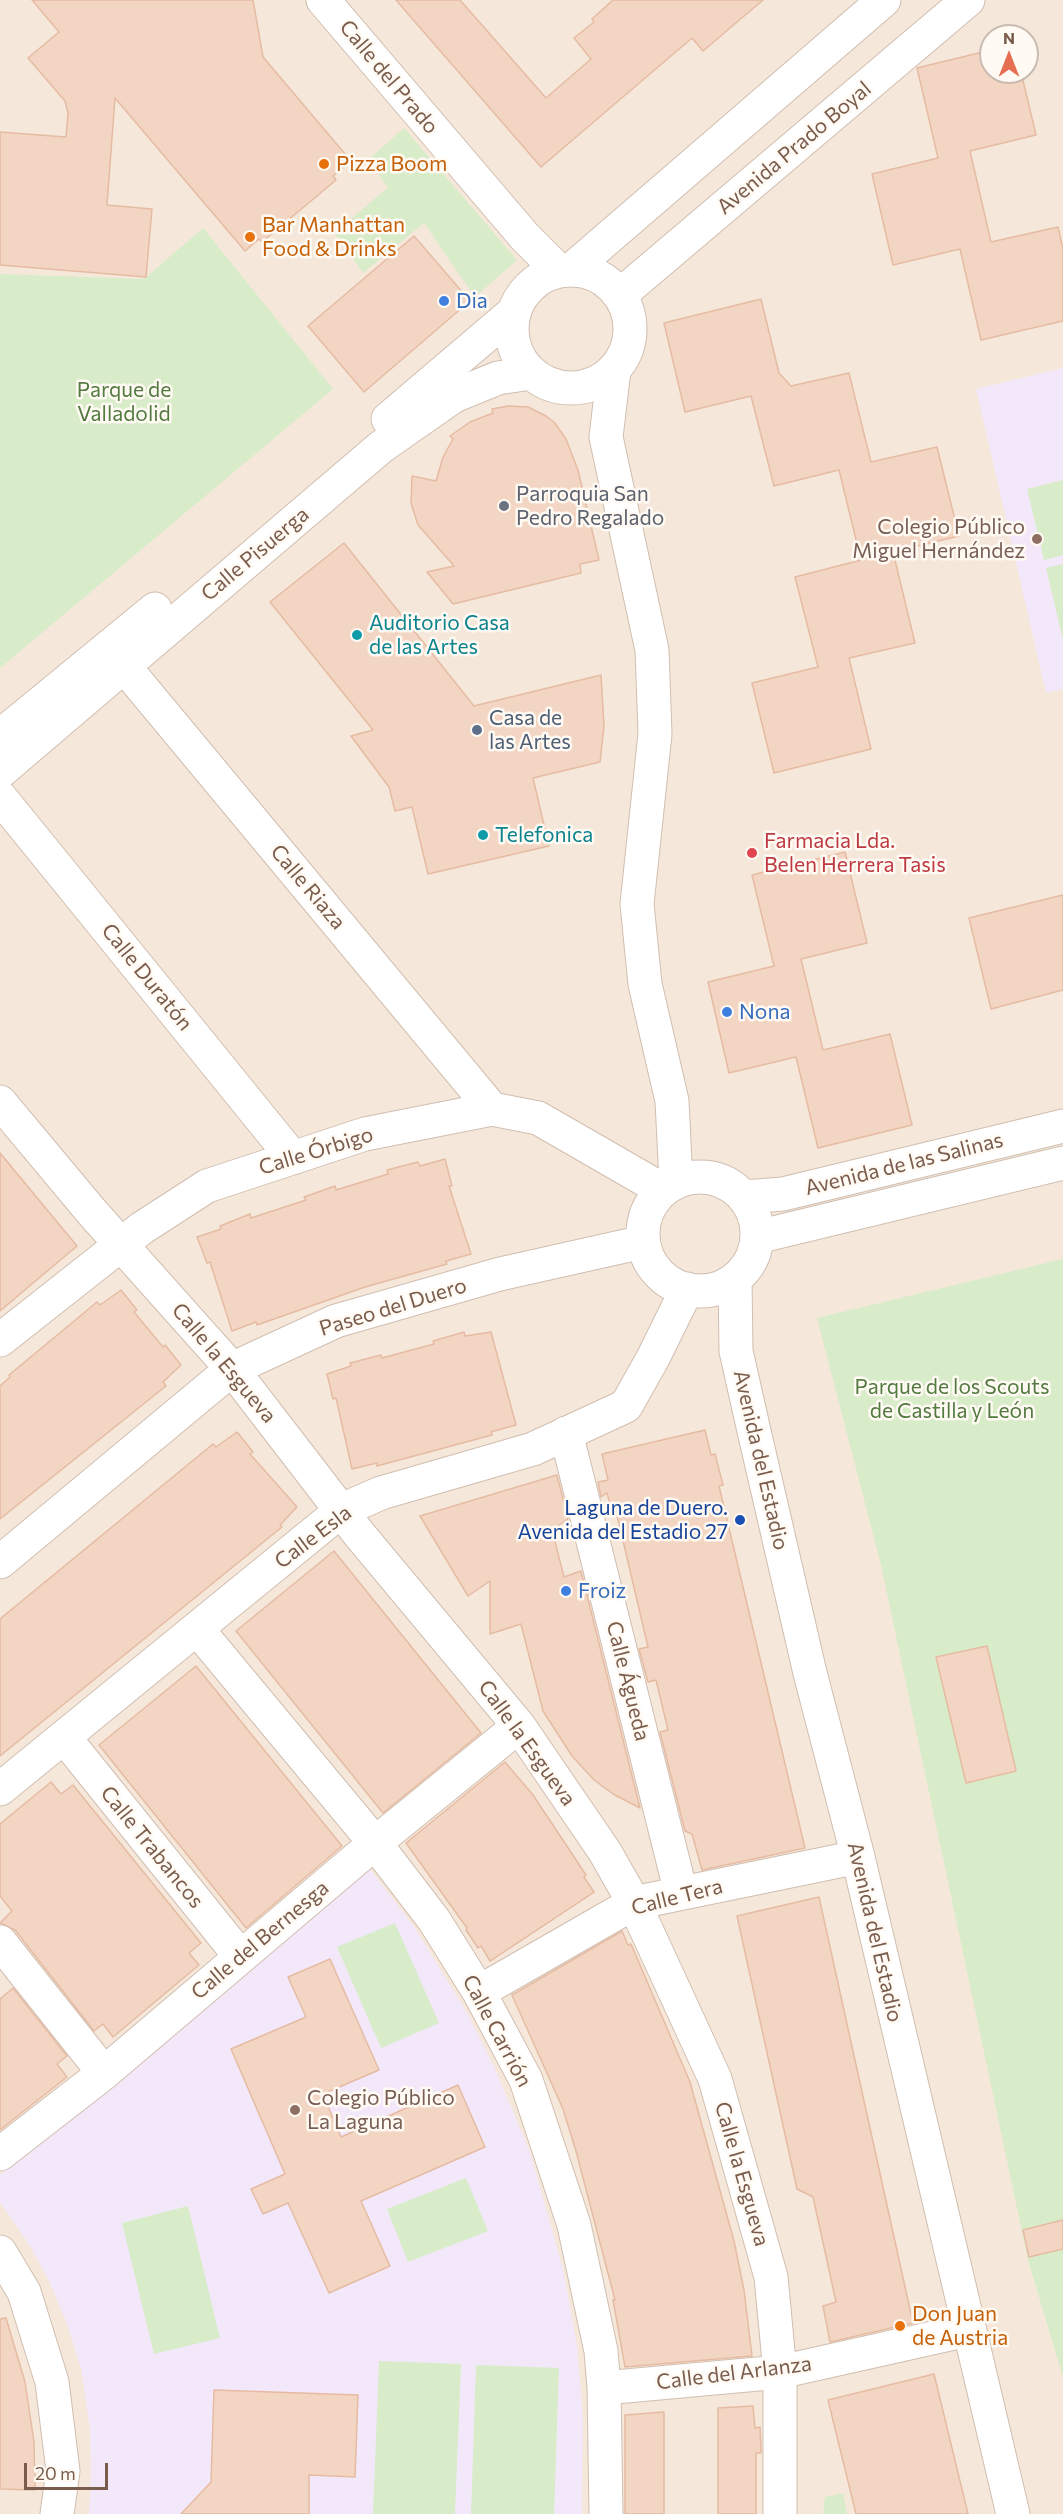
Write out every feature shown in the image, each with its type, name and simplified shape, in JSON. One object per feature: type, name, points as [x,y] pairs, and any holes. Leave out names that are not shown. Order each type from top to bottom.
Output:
[{"type":"street","name":"Calle del Prado","points":[[324,0],[525,237],[544,284]]},
{"type":"street","points":[[606,437],[521,360],[514,345],[512,328],[544,284],[884,0]]},
{"type":"street","name":"Avenida Prado Boyal","points":[[620,295],[968,0]]},
{"type":"street","points":[[544,284],[585,272],[598,277],[620,295],[627,310],[630,327],[623,358],[614,370],[598,382],[579,388],[545,380]]},
{"type":"street","name":"Calle Pisuerga","points":[[0,736],[403,407],[544,284]]},
{"type":"street","points":[[614,370],[606,437],[652,650],[655,734],[637,904],[645,984],[672,1101],[709,1177]]},
{"type":"street","name":"Calle Pisuerga","points":[[0,772],[381,447],[454,396],[498,378],[545,380]]},
{"type":"street","name":"Calle Riaza","points":[[123,665],[492,1108]]},
{"type":"street","name":"Calle Duratón","points":[[0,797],[293,1158]]},
{"type":"street","points":[[669,1186],[672,1101]]},
{"type":"street","name":"Calle la Esgueva","points":[[0,1102],[121,1244],[232,1369],[359,1534],[519,1725],[605,1852],[634,1903],[715,2079],[771,2277],[780,2372],[780,2514]]},
{"type":"street","name":"Calle Órbigo","points":[[0,1340],[121,1244],[207,1186],[364,1134],[492,1108],[538,1118],[669,1186]]},
{"type":"street","name":"Avenida de las Salinas","points":[[744,1197],[783,1194],[1063,1126]]},
{"type":"street","name":"Avenida de las Salinas","points":[[757,1237],[1063,1163]]},
{"type":"street","points":[[709,1177],[733,1187],[744,1197],[756,1223],[757,1237],[754,1253],[746,1267],[735,1279],[720,1286],[695,1290],[671,1283],[658,1272],[648,1258],[643,1242],[646,1213],[669,1186],[691,1178],[709,1177]]},
{"type":"street","name":"Paseo del Duero","points":[[0,1562],[232,1369],[336,1321],[500,1274],[643,1242]]},
{"type":"street","name":"Avenida del Estadio","points":[[735,1279],[736,1351],[810,1673],[858,1857],[1013,2514]]},
{"type":"street","name":"Avenida del Estadio","points":[[695,1290],[736,1351]]},
{"type":"street","name":"Calle Esla","points":[[0,1790],[342,1510],[381,1493],[532,1449],[626,1406],[695,1290]]},
{"type":"street","name":"Calle Águeda","points":[[566,1433],[681,1893]]},
{"type":"street","name":"Calle Carrión","points":[[198,1630],[375,1843],[434,1920],[480,1992],[526,2080],[574,2224],[601,2351],[604,2388],[606,2514]]},
{"type":"street","name":"Calle del Bernesga","points":[[0,2154],[104,2073],[240,1956],[519,1725]]},
{"type":"street","name":"Calle Trabancos","points":[[64,1737],[240,1956]]},
{"type":"street","name":"Calle Tera","points":[[480,1992],[634,1903],[800,1871],[858,1857]]},
{"type":"street","points":[[0,1942],[104,2073]]},
{"type":"street","points":[[0,2252],[24,2292],[52,2382],[63,2471],[57,2514]]},
{"type":"street","name":"Calle del Arlanza","points":[[604,2388],[780,2372],[968,2330]]},
{"type":"shaded area","points":[[0,0],[1063,0],[1063,2514],[0,2514]]},
{"type":"shaded area","name":"Colegio Público Miguel Hernández","points":[[1063,368],[1063,689],[1046,693],[976,389]]},
{"type":"shaded area","name":"Colegio Público La Laguna","points":[[370,1869],[415,1928],[466,2011],[495,2069],[530,2152],[563,2269],[577,2346],[583,2419],[582,2514],[89,2514],[90,2428],[81,2369],[67,2324],[50,2283],[30,2246],[0,2202],[0,2175]]},
{"type":"green space","points":[[404,128],[517,260],[475,297],[424,223],[363,273],[335,233],[388,187],[368,160]]},
{"type":"green space","name":"Parque de Valladolid","points":[[203,228],[333,389],[0,668],[0,274],[144,279]]},
{"type":"green space","points":[[1063,480],[1063,555],[1044,560],[1027,489]]},
{"type":"green space","points":[[1063,564],[1063,640],[1046,568]]},
{"type":"green space","name":"Parque de los Scouts de Castilla y León","points":[[1063,1259],[1063,2377],[1028,2260],[881,1565],[817,1318]]},
{"type":"green space","points":[[395,1923],[439,2023],[381,2048],[337,1947]]},
{"type":"green space","points":[[466,2178],[488,2231],[408,2262],[387,2209]]},
{"type":"green space","points":[[188,2206],[220,2338],[154,2354],[122,2223]]},
{"type":"green space","points":[[379,2361],[461,2364],[455,2514],[373,2514]]},
{"type":"green space","points":[[476,2365],[559,2368],[554,2514],[471,2514]]},
{"type":"green space","points":[[843,2493],[847,2514],[823,2514],[825,2497]]},
{"type":"building","points":[[32,0],[253,0],[263,57],[351,161],[333,176],[336,180],[262,242],[259,239],[245,251],[115,98],[107,205],[152,209],[146,277],[0,265],[0,132],[66,137],[68,113],[65,101],[28,58],[59,32]]},
{"type":"building","points":[[396,0],[460,0],[546,98],[591,59],[574,38],[594,22],[592,19],[613,0],[763,0],[703,51],[692,38],[541,167]]},
{"type":"building","points":[[979,53],[979,84],[1024,84],[1036,135],[970,151],[991,242],[1058,227],[1063,249],[1063,321],[981,340],[960,249],[893,265],[872,174],[938,158],[917,68]]},
{"type":"building","points":[[414,236],[470,301],[364,392],[308,326]]},
{"type":"building","points":[[761,299],[779,373],[791,386],[849,373],[871,462],[937,447],[959,536],[893,552],[915,643],[849,658],[871,749],[774,773],[752,683],[818,667],[795,577],[861,560],[839,470],[774,486],[751,396],[685,412],[664,323]]},
{"type":"building","name":"Parroquia San Pedro Regalado","points":[[508,406],[528,407],[546,416],[555,423],[566,439],[578,470],[599,560],[580,564],[581,573],[453,604],[427,572],[454,566],[418,525],[411,503],[412,476],[436,481],[443,457],[453,439],[450,436],[470,422],[493,413],[492,409]]},
{"type":"building","points":[[344,543],[474,706],[601,675],[604,726],[600,762],[533,778],[549,846],[428,874],[412,807],[395,811],[389,787],[351,736],[373,730],[270,602]]},
{"type":"building","points":[[845,852],[867,943],[801,959],[823,1050],[890,1034],[912,1125],[818,1148],[796,1057],[729,1073],[708,982],[774,966],[752,875]]},
{"type":"building","points":[[1063,895],[1063,990],[991,1009],[969,918]]},
{"type":"building","points":[[0,1153],[77,1246],[0,1311]]},
{"type":"building","points":[[445,1159],[452,1186],[449,1186],[471,1254],[446,1261],[447,1264],[365,1287],[257,1325],[256,1322],[232,1331],[210,1262],[207,1263],[197,1237],[221,1229],[220,1226],[250,1214],[251,1218],[306,1200],[304,1197],[335,1186],[336,1190],[388,1174],[387,1170],[418,1162],[420,1166]]},
{"type":"building","points":[[121,1290],[137,1310],[134,1312],[181,1365],[163,1382],[166,1386],[0,1519],[0,1386],[10,1377],[9,1375],[97,1302],[100,1305]]},
{"type":"building","points":[[464,1332],[465,1336],[491,1332],[516,1425],[491,1432],[492,1435],[377,1466],[377,1463],[352,1469],[336,1398],[333,1399],[327,1374],[351,1366],[350,1363],[381,1355],[382,1358],[434,1344],[433,1341]]},
{"type":"building","points":[[705,1430],[711,1455],[715,1454],[723,1485],[719,1486],[805,1848],[702,1870],[692,1834],[685,1831],[660,1732],[668,1730],[656,1680],[648,1682],[639,1649],[648,1647],[616,1511],[612,1512],[607,1493],[601,1497],[598,1482],[608,1480],[602,1454]]},
{"type":"building","points":[[237,1432],[253,1452],[250,1454],[297,1507],[280,1525],[282,1527],[0,1756],[0,1619],[213,1444],[216,1447]]},
{"type":"building","points":[[557,1475],[568,1519],[552,1530],[564,1577],[581,1571],[640,1808],[613,1794],[594,1780],[572,1756],[543,1711],[521,1624],[490,1634],[490,1581],[468,1596],[420,1516]]},
{"type":"building","points":[[334,1551],[481,1733],[383,1813],[236,1631]]},
{"type":"building","points":[[987,1646],[1016,1771],[966,1783],[936,1657]]},
{"type":"building","points":[[196,1666],[342,1846],[246,1928],[99,1745]]},
{"type":"building","points":[[505,1762],[533,1795],[586,1875],[584,1877],[594,1892],[490,1961],[481,1946],[478,1948],[466,1930],[467,1928],[406,1843]]},
{"type":"building","points":[[51,1782],[61,1794],[73,1785],[201,1943],[189,1953],[199,1965],[113,2037],[103,2024],[94,2031],[15,1930],[0,1923],[12,1911],[0,1896],[0,1824]]},
{"type":"building","points":[[819,1897],[913,2323],[830,2342],[823,2306],[836,2302],[813,2197],[797,2189],[737,1916]]},
{"type":"building","points":[[622,1931],[628,1945],[631,1944],[690,2082],[734,2241],[744,2290],[752,2356],[625,2367],[613,2300],[615,2300],[576,2151],[563,2109],[512,1995]]},
{"type":"building","points":[[330,1959],[379,2070],[323,2094],[341,2137],[458,2085],[485,2147],[361,2201],[390,2266],[329,2293],[288,2203],[263,2214],[251,2189],[285,2174],[231,2049],[306,2017],[288,1977]]},
{"type":"building","points":[[13,1988],[67,2056],[57,2064],[67,2077],[0,2130],[0,1999]]},
{"type":"building","points":[[1063,2220],[1063,2249],[1029,2257],[1023,2230]]},
{"type":"building","points":[[6,2318],[25,2382],[34,2442],[35,2490],[0,2489],[0,2319]]},
{"type":"building","points":[[934,2374],[968,2514],[856,2514],[828,2400]]},
{"type":"building","points":[[214,2390],[358,2395],[355,2477],[309,2475],[309,2514],[181,2514],[211,2482]]},
{"type":"building","points":[[753,2406],[755,2428],[760,2427],[761,2450],[761,2453],[756,2453],[756,2514],[718,2514],[718,2408]]},
{"type":"building","points":[[664,2412],[664,2514],[625,2514],[625,2415]]},
{"type":"place","name":"Pizza Boom","points":[[324,164]]},
{"type":"place","name":"Bar Manhattan Food & Drinks","points":[[250,237]]},
{"type":"place","name":"Dia","points":[[444,301]]},
{"type":"place","name":"Parroquia San Pedro Regalado","points":[[504,506]]},
{"type":"place","name":"Colegio Público Miguel Hernández","points":[[1037,539]]},
{"type":"place","name":"Auditorio Casa de las Artes","points":[[357,635]]},
{"type":"place","name":"Casa de las Artes","points":[[477,730]]},
{"type":"place","name":"Telefonica","points":[[483,835]]},
{"type":"place","name":"Farmacia Lda. Belen Herrera Tasis","points":[[752,853]]},
{"type":"place","name":"Nona","points":[[727,1012]]},
{"type":"place","name":"Laguna de Duero. Avenida del Estadio 27","points":[[740,1520]]},
{"type":"place","name":"Froiz","points":[[566,1591]]},
{"type":"place","name":"Colegio Público La Laguna","points":[[295,2110]]},
{"type":"place","name":"Don Juan de Austria","points":[[900,2326]]}]
